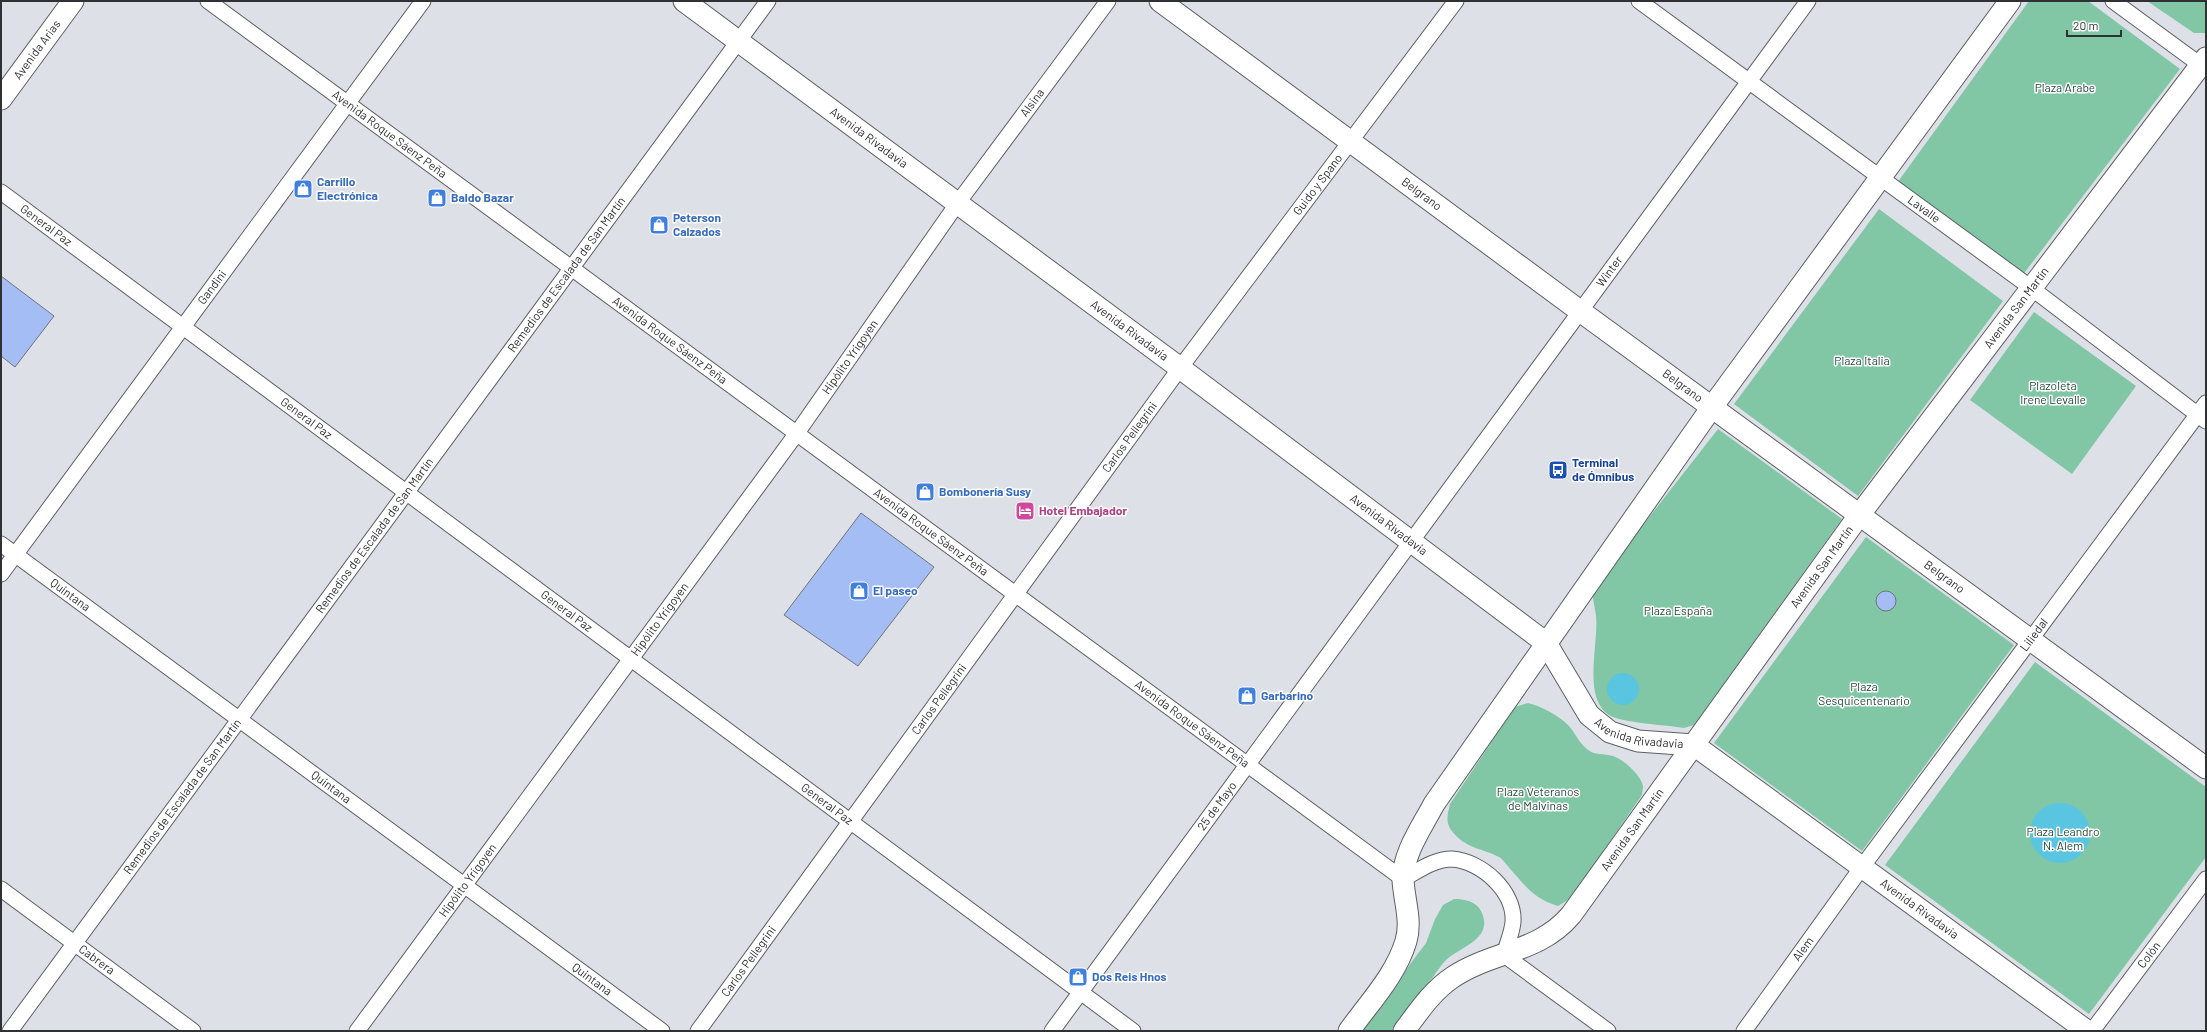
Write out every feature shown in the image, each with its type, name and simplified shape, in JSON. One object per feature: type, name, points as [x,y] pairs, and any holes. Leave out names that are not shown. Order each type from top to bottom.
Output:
[{"type":"main road","name":"Avenida Arias","points":[[1,99],[73,1]]},
{"type":"main road","name":"Avenida Rivadavia","points":[[684,1],[1180,368],[1546,643],[1589,715],[1610,732],[1638,741],[1694,746],[2087,1031]]},
{"type":"main road","name":"Belgrano","points":[[1160,1],[1580,311],[2206,768]]},
{"type":"main road","points":[[1348,1031],[1395,968],[1406,940],[1408,918],[1403,879],[1406,861],[1414,841],[1434,804],[1712,407],[2010,1]]},
{"type":"main road","name":"Avenida San Martín","points":[[1404,1031],[1432,994],[1454,976],[1542,940],[1560,928],[1694,746],[1860,514],[2030,288],[2204,64]]},
{"type":"street","name":"Avenida Roque Sáenz Peña","points":[[208,1],[1403,879]]},
{"type":"street","name":"Gandini","points":[[1,574],[424,1]]},
{"type":"street","name":"Remedios de Escalada de San Martín","points":[[10,1031],[768,1]]},
{"type":"street","name":"Alsina","points":[[957,204],[1108,1]]},
{"type":"street","name":"Guido y Spano","points":[[1180,368],[1456,1]]},
{"type":"street","name":"Lavalle","points":[[1639,1],[2203,413]]},
{"type":"street","name":"Winter","points":[[1411,542],[1808,1]]},
{"type":"street","points":[[2113,1],[2204,64]]},
{"type":"street","name":"General Paz","points":[[1,192],[1133,1031]]},
{"type":"street","name":"Hipólito Yrigoyen","points":[[357,1031],[797,433],[957,204]]},
{"type":"street","name":"Carlos Pellegrini","points":[[698,1031],[1180,368]]},
{"type":"street","name":"Liliedal","points":[[1862,868],[2203,413]]},
{"type":"street","name":"25 de Mayo","points":[[1052,1031],[1411,542]]},
{"type":"street","name":"Quintana","points":[[1,544],[662,1031]]},
{"type":"street","points":[[1403,879],[1430,864],[1451,859],[1468,862],[1495,879],[1508,897],[1513,921],[1504,955],[1608,1031]]},
{"type":"street","name":"Alem","points":[[1744,1031],[1862,868]]},
{"type":"street","name":"Colón","points":[[2092,1031],[2206,879]]},
{"type":"street","name":"Cabrera","points":[[1,889],[193,1031]]},
{"type":"green space","name":"Plaza Arabe","points":[[2029,1],[2088,1],[2180,69],[2022,276],[1897,183]]},
{"type":"green space","points":[[2147,1],[2206,1],[2206,33],[2194,33]]},
{"type":"green space","name":"Plaza Italia","points":[[1879,209],[2003,301],[1858,496],[1734,404]]},
{"type":"green space","name":"Plazoleta Irene Levalle","points":[[2034,312],[2136,386],[2072,474],[1970,400]]},
{"type":"green space","name":"Plaza España","points":[[1718,429],[1842,519],[1694,725],[1684,728],[1634,722],[1615,718],[1609,715],[1601,707],[1596,696],[1594,669],[1596,616],[1593,600],[1593,589]]},
{"type":"green space","name":"Plaza Sesquicentenario","points":[[1866,537],[2014,645],[1862,851],[1714,743]]},
{"type":"green space","name":"Plaza Leandro N. Alem","points":[[2035,662],[2206,787],[2206,857],[2089,1014],[1885,865]]},
{"type":"green space","name":"Plaza Veteranos de Malvinas","points":[[1528,703],[1549,711],[1564,721],[1581,743],[1590,751],[1596,754],[1610,755],[1622,760],[1635,772],[1643,786],[1642,795],[1571,898],[1558,906],[1543,900],[1532,892],[1499,857],[1468,845],[1456,836],[1449,827],[1448,814],[1450,804],[1515,707]]},
{"type":"green space","points":[[1454,899],[1469,901],[1479,908],[1484,921],[1483,929],[1480,935],[1474,941],[1444,962],[1393,1031],[1360,1031],[1426,943],[1435,919],[1443,905]]},
{"type":"water","points":[[1620,673],[1626,673],[1636,680],[1639,689],[1638,695],[1632,702],[1626,705],[1620,705],[1610,698],[1607,692],[1607,686],[1614,676]]},
{"type":"water","points":[[2060,803],[2077,808],[2085,816],[2090,833],[2085,850],[2077,858],[2060,863],[2043,858],[2035,850],[2030,833],[2035,816],[2043,808]]},
{"type":"building","points":[[1,276],[54,316],[15,367],[1,356]]},
{"type":"building","name":"El paseo","points":[[861,513],[934,567],[858,666],[784,615]]},
{"type":"building","points":[[1886,591],[1893,594],[1896,601],[1893,608],[1886,611],[1879,608],[1876,601],[1879,594]]},
{"type":"place","name":"Carrillo Electrónica","points":[[303,189]]},
{"type":"place","name":"Baldo Bazar","points":[[437,198]]},
{"type":"place","name":"Peterson Calzados","points":[[659,225]]},
{"type":"place","name":"Terminal de Ómnibus","points":[[1558,470]]},
{"type":"place","name":"Bombonería Susy","points":[[925,492]]},
{"type":"place","name":"Hotel Embajador","points":[[1025,511]]},
{"type":"place","name":"El paseo","points":[[859,591]]},
{"type":"place","name":"Garbarino","points":[[1247,696]]},
{"type":"place","name":"Dos Reis Hnos","points":[[1078,977]]}]
